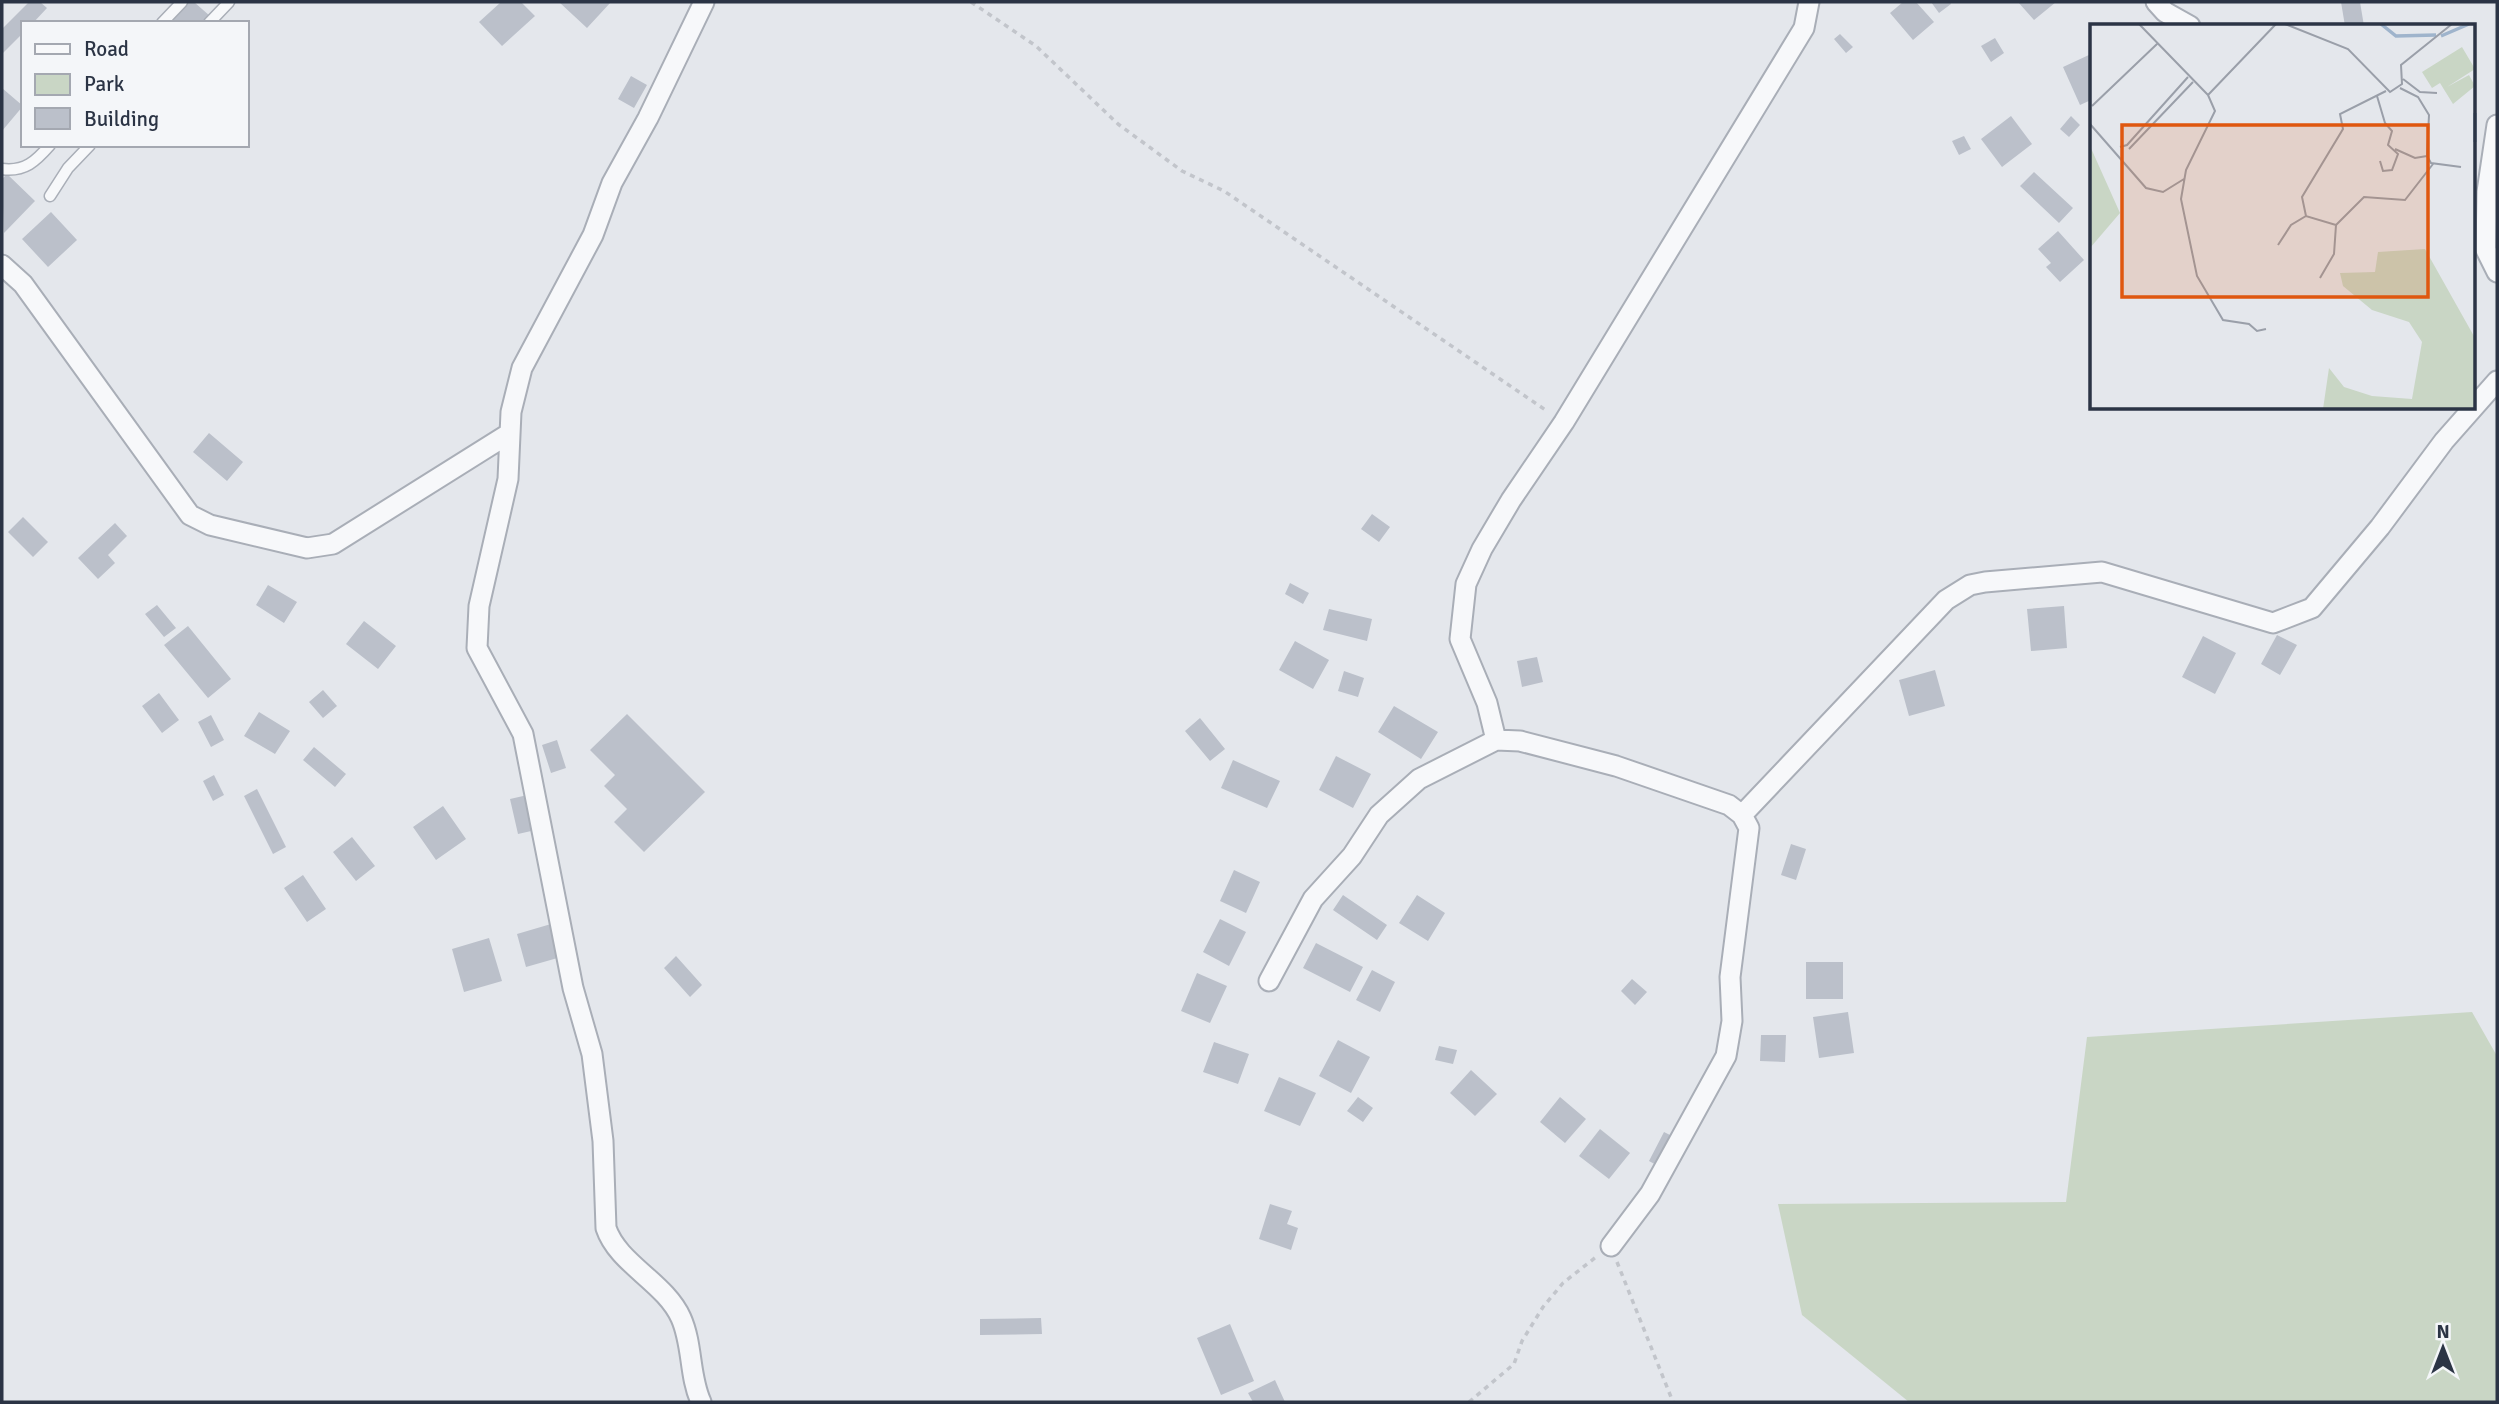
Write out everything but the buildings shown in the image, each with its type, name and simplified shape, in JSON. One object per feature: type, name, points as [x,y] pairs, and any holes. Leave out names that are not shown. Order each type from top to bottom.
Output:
[{"type":"street","points":[[701,1402],[693,1383],[681,1318],[660,1288],[610,1240],[606,1228],[603,1141],[592,1054],[573,988],[526,746],[523,734],[477,648],[479,606],[508,479],[511,412],[522,368],[593,235],[612,183],[648,118],[704,2]]},
{"type":"street","points":[[1496,740],[1487,703],[1460,639],[1466,584],[1488,539],[1564,422],[1804,28],[1809,2]]},
{"type":"street","points":[[2156,2],[2165,12],[2186,24]]},
{"type":"street","points":[[2497,125],[2479,250],[2497,272]]},
{"type":"street","points":[[2,265],[23,284],[190,515],[210,524],[307,548],[334,544],[510,433]]},
{"type":"street","points":[[2474,407],[2497,381]]},
{"type":"street","points":[[1742,815],[1945,600],[1970,585],[2102,572],[2273,623],[2312,608],[2380,527],[2444,441],[2471,410]]},
{"type":"street","points":[[1269,981],[1313,899],[1352,856],[1379,815],[1419,779],[1496,740],[1520,741],[1616,766],[1730,805],[1742,815],[1749,828],[1730,977],[1732,1021],[1726,1056],[1650,1194],[1611,1246]]},
{"type":"lane","points":[[164,21],[181,2]]},
{"type":"lane","points":[[211,21],[229,2]]},
{"type":"lane","points":[[2,169],[23,168],[34,162],[48,147]]},
{"type":"lane","points":[[50,196],[68,168],[88,147]]},
{"type":"path","points":[[971,2],[1036,46],[1118,124],[1182,171],[1224,191],[1564,422]]},
{"type":"path","points":[[1469,1402],[1514,1364],[1522,1341],[1543,1307],[1563,1283],[1611,1246],[1673,1402]]},
{"type":"green space","points":[[2472,1012],[2497,1056],[2497,1402],[1909,1402],[1802,1315],[1778,1204],[2066,1202],[2087,1037]]}]
